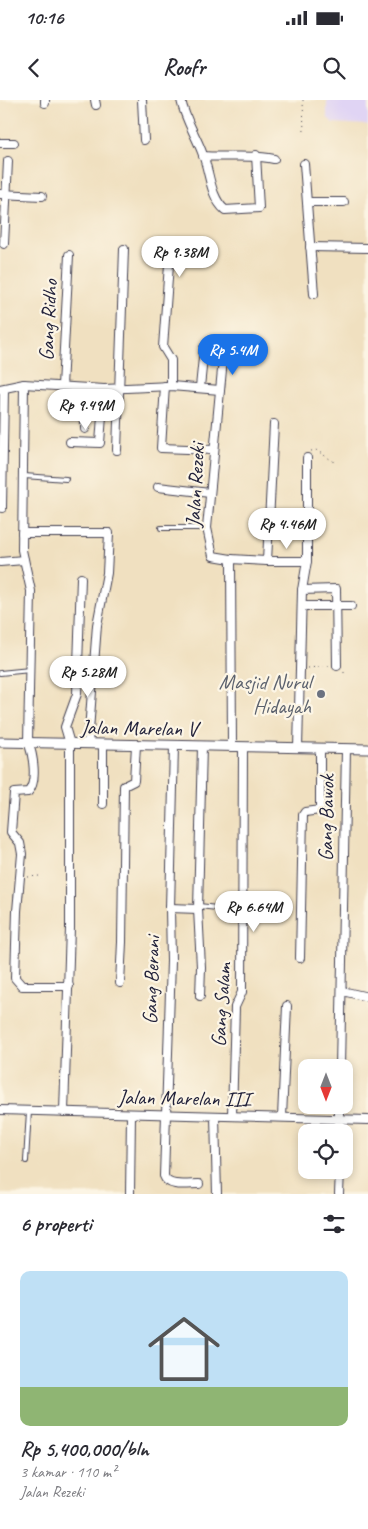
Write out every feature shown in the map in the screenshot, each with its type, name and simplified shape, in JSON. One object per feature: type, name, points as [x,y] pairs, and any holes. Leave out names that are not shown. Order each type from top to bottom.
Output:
[{"type":"street","points":[[142,100],[144,140]]},
{"type":"street","points":[[181,100],[204,156],[206,171],[219,205],[225,210],[259,208],[256,155]]},
{"type":"street","points":[[0,143],[14,144]]},
{"type":"street","points":[[204,156],[224,158],[256,155],[274,159]]},
{"type":"street","points":[[4,244],[3,194],[8,161]]},
{"type":"street","points":[[304,164],[314,294]]},
{"type":"street","points":[[3,194],[42,196]]},
{"type":"street","points":[[307,202],[344,202]]},
{"type":"street","points":[[310,247],[368,248]]},
{"type":"street","points":[[117,450],[124,249]]},
{"type":"street","points":[[170,251],[163,347],[171,360],[161,448],[214,450]]},
{"type":"street","name":"Gang Ridho","points":[[62,386],[69,255]]},
{"type":"street","points":[[200,388],[204,348]]},
{"type":"street","name":"Jalan Rezeki","points":[[223,359],[207,528],[213,556],[230,559]]},
{"type":"street","points":[[24,384],[21,476],[22,534],[24,560],[31,591],[28,742],[32,753],[32,785],[28,792],[14,793],[12,798],[10,832],[20,843],[22,854],[14,957],[16,982],[25,987],[69,986]]},
{"type":"street","points":[[2,508],[2,389],[24,384],[104,389],[168,386],[220,390]]},
{"type":"street","points":[[84,388],[83,418],[85,418],[85,429]]},
{"type":"street","points":[[70,442],[100,443],[104,389]]},
{"type":"street","points":[[267,561],[274,424]]},
{"type":"street","points":[[298,748],[302,590],[307,561],[307,458]]},
{"type":"street","points":[[158,487],[210,493]]},
{"type":"street","points":[[22,534],[109,533],[106,573],[97,625],[88,744]]},
{"type":"street","points":[[232,747],[230,559],[307,561]]},
{"type":"street","points":[[0,562],[24,560]]},
{"type":"street","points":[[64,1112],[69,986],[70,744],[65,727],[77,694],[81,578]]},
{"type":"street","points":[[302,590],[336,589],[338,612],[337,666]]},
{"type":"street","points":[[302,606],[351,606]]},
{"type":"street","name":"Jalan Marelan V","points":[[0,742],[368,749]]},
{"type":"street","points":[[103,744],[103,804]]},
{"type":"street","points":[[120,984],[124,786],[134,781],[136,745]]},
{"type":"street","name":"Gang Berani","points":[[174,746],[170,961],[164,1114],[165,1180],[171,1184],[199,1184]]},
{"type":"street","points":[[200,746],[197,906],[201,967],[200,996]]},
{"type":"street","name":"Gang Salam","points":[[232,1116],[235,1007],[242,992],[243,747]]},
{"type":"street","points":[[300,958],[302,815],[304,812],[320,810],[320,748]]},
{"type":"street","name":"Gang Bawok","points":[[340,1059],[346,749]]},
{"type":"street","points":[[170,908],[197,906]]},
{"type":"street","points":[[342,991],[368,997]]},
{"type":"street","points":[[282,1117],[287,1006]]},
{"type":"street","name":"Jalan Marelan III","points":[[0,1110],[368,1120]]},
{"type":"street","points":[[339,1114],[339,1124]]},
{"type":"street","points":[[130,1194],[131,1115]]},
{"type":"street","points":[[215,1116],[217,1194]]},
{"type":"street","points":[[339,1194],[340,1179]]},
{"type":"lane","points":[[21,476],[66,479]]},
{"type":"lane","points":[[161,528],[207,528]]},
{"type":"lane","points":[[0,673],[30,670]]},
{"type":"lane","points":[[223,905],[243,905]]},
{"type":"lane","points":[[197,906],[216,908]]},
{"type":"lane","points":[[26,1161],[29,1111]]},
{"type":"path","points":[[303,100],[304,133]]},
{"type":"path","points":[[316,450],[336,464]]},
{"type":"path","points":[[300,668],[344,666],[344,677]]},
{"type":"path","points":[[19,878],[39,876]]},
{"type":"shaded area","points":[[327,100],[368,100],[368,125],[333,123],[327,117]]},
{"type":"place","name":"Masjid Nurul Hidayah","points":[[321,694]]}]
